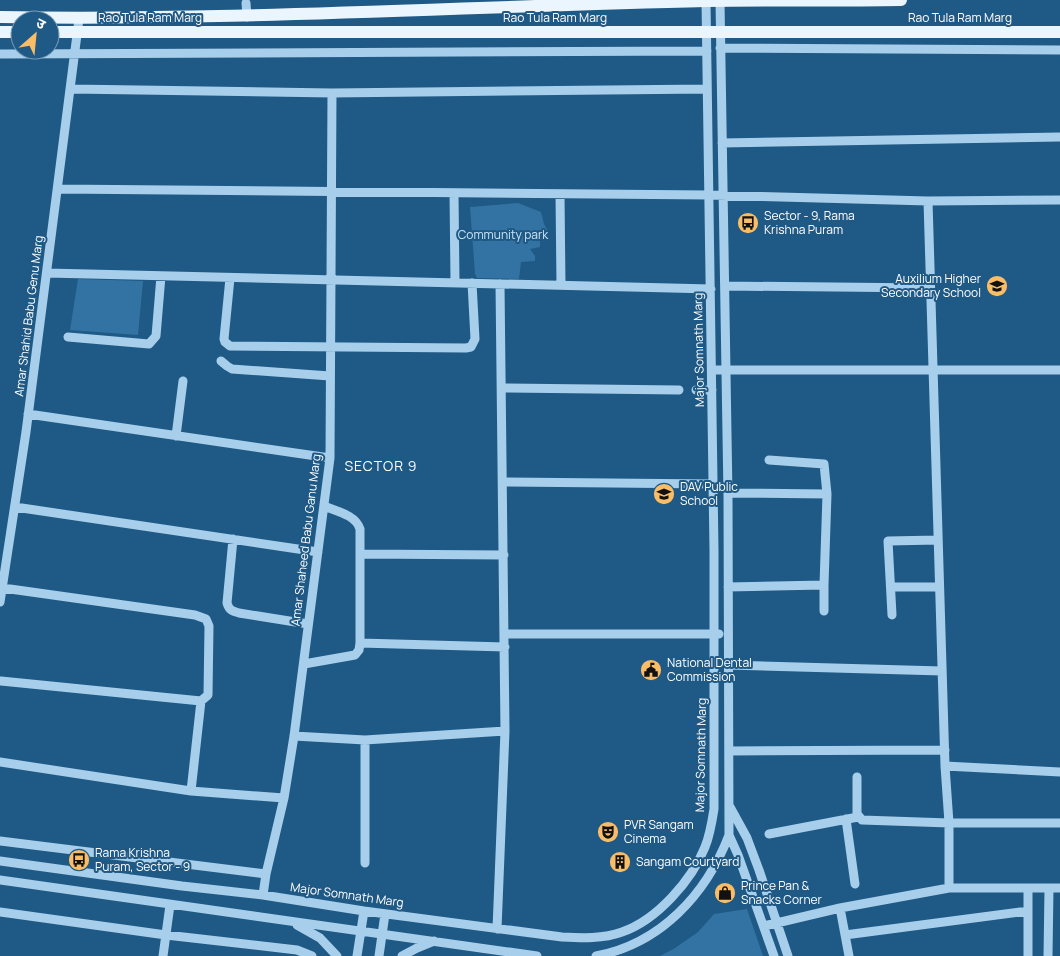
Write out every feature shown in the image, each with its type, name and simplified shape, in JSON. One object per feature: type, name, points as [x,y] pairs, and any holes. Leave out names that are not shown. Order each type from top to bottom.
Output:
[{"type":"main road","name":"Rao Tula Ram Marg","points":[[0,17],[79,19],[247,16],[720,1],[901,0]]},
{"type":"main road","name":"Rao Tula Ram Marg","points":[[60,32],[1060,32]]},
{"type":"street","points":[[246,1],[247,16]]},
{"type":"street","points":[[596,956],[612,953],[647,938],[675,918],[688,905],[709,876],[729,835],[727,370],[720,1]]},
{"type":"street","name":"Major Somnath Marg","points":[[0,861],[263,895],[385,914],[562,937],[605,936],[621,933],[647,920],[672,899],[705,848],[714,809],[712,370],[706,2]]},
{"type":"street","name":"Amar Shahid Babu Genu Marg","points":[[0,602],[28,414],[79,19]]},
{"type":"street","points":[[720,48],[1060,50]]},
{"type":"street","points":[[0,54],[707,50]]},
{"type":"street","points":[[71,90],[332,93],[707,89]]},
{"type":"street","name":"Amar Shaheed Babu Ganu Marg","points":[[263,895],[266,874],[284,798],[294,736],[330,458],[332,93]]},
{"type":"street","points":[[722,144],[1060,138]]},
{"type":"street","points":[[58,189],[709,195],[928,201],[1060,200]]},
{"type":"street","points":[[454,193],[455,282]]},
{"type":"street","points":[[560,194],[561,285]]},
{"type":"street","points":[[928,201],[945,766],[949,823],[949,888]]},
{"type":"street","points":[[47,273],[711,289]]},
{"type":"street","points":[[68,337],[149,344],[156,336],[161,276]]},
{"type":"street","points":[[230,278],[224,338],[225,342],[230,346],[471,347],[475,339],[472,283]]},
{"type":"street","points":[[497,929],[505,731],[500,284]]},
{"type":"street","points":[[725,286],[930,288]]},
{"type":"street","points":[[221,361],[232,369],[330,376]]},
{"type":"street","points":[[712,370],[1060,370]]},
{"type":"street","points":[[176,436],[183,381]]},
{"type":"street","points":[[502,388],[678,390]]},
{"type":"street","points":[[696,390],[712,390]]},
{"type":"street","points":[[28,414],[330,458]]},
{"type":"street","points":[[769,460],[824,464],[827,494],[824,611]]},
{"type":"street","points":[[503,482],[713,484]]},
{"type":"street","points":[[728,493],[827,494]]},
{"type":"street","points":[[304,664],[355,655],[359,650],[360,643],[359,525],[349,516],[324,506]]},
{"type":"street","points":[[15,507],[318,552]]},
{"type":"street","points":[[233,540],[228,607],[239,613],[308,624]]},
{"type":"street","points":[[892,615],[888,542],[938,540]]},
{"type":"street","points":[[360,554],[504,555]]},
{"type":"street","points":[[728,587],[824,585]]},
{"type":"street","points":[[890,587],[939,587]]},
{"type":"street","points":[[1,681],[201,701],[207,698],[208,695],[209,626],[206,620],[195,615],[3,588]]},
{"type":"street","points":[[505,634],[728,634]]},
{"type":"street","points":[[360,643],[505,648]]},
{"type":"street","points":[[728,665],[942,671]]},
{"type":"street","points":[[192,791],[201,701]]},
{"type":"street","points":[[294,736],[365,740],[505,731]]},
{"type":"street","points":[[365,740],[365,862]]},
{"type":"street","points":[[729,752],[945,750]]},
{"type":"street","points":[[0,762],[192,791],[284,798]]},
{"type":"street","points":[[945,766],[1060,772]]},
{"type":"street","points":[[857,777],[858,817]]},
{"type":"street","points":[[729,805],[747,838],[788,956]]},
{"type":"street","points":[[769,834],[858,817],[867,821],[1060,823]]},
{"type":"street","points":[[846,819],[856,884]]},
{"type":"street","points":[[729,835],[774,956]]},
{"type":"street","points":[[0,841],[266,874]]},
{"type":"street","points":[[0,880],[538,956]]},
{"type":"street","points":[[764,926],[840,908],[949,888],[1060,888]]},
{"type":"street","points":[[1026,956],[1028,888]]},
{"type":"street","points":[[1048,956],[1049,888]]},
{"type":"street","points":[[163,956],[170,905]]},
{"type":"street","points":[[840,908],[849,956]]},
{"type":"street","points":[[357,956],[364,911]]},
{"type":"street","points":[[845,935],[1028,911]]},
{"type":"street","points":[[0,912],[166,935],[297,950],[312,956]]},
{"type":"street","points":[[379,956],[385,914]]},
{"type":"street","points":[[288,921],[305,928],[320,938],[337,956]]},
{"type":"street","points":[[402,956],[435,941]]},
{"type":"green space","name":"Community park","points":[[518,203],[541,212],[549,233],[540,239],[540,247],[530,249],[535,256],[535,261],[521,262],[519,279],[477,278],[475,274],[470,207]]},
{"type":"green space","points":[[78,279],[143,281],[138,335],[70,330]]},
{"type":"green space","points":[[747,909],[763,956],[660,956],[698,932],[714,914]]},
{"type":"place","name":"Sector - 9, Rama Krishna Puram","points":[[748,223]]},
{"type":"place","name":"Auxilium Higher Secondary School","points":[[997,286]]},
{"type":"place","name":"DAV Public School","points":[[664,494]]},
{"type":"place","name":"National Dental Commission","points":[[651,670]]},
{"type":"place","name":"PVR Sangam Cinema","points":[[608,832]]},
{"type":"place","name":"Rama Krishna Puram, Sector - 9","points":[[79,860]]},
{"type":"place","name":"Sangam Courtyard","points":[[620,862]]},
{"type":"place","name":"Prince Pan & Snacks Corner","points":[[725,893]]},
{"type":"district","name":"SECTOR 9","points":[[381,466]]}]
